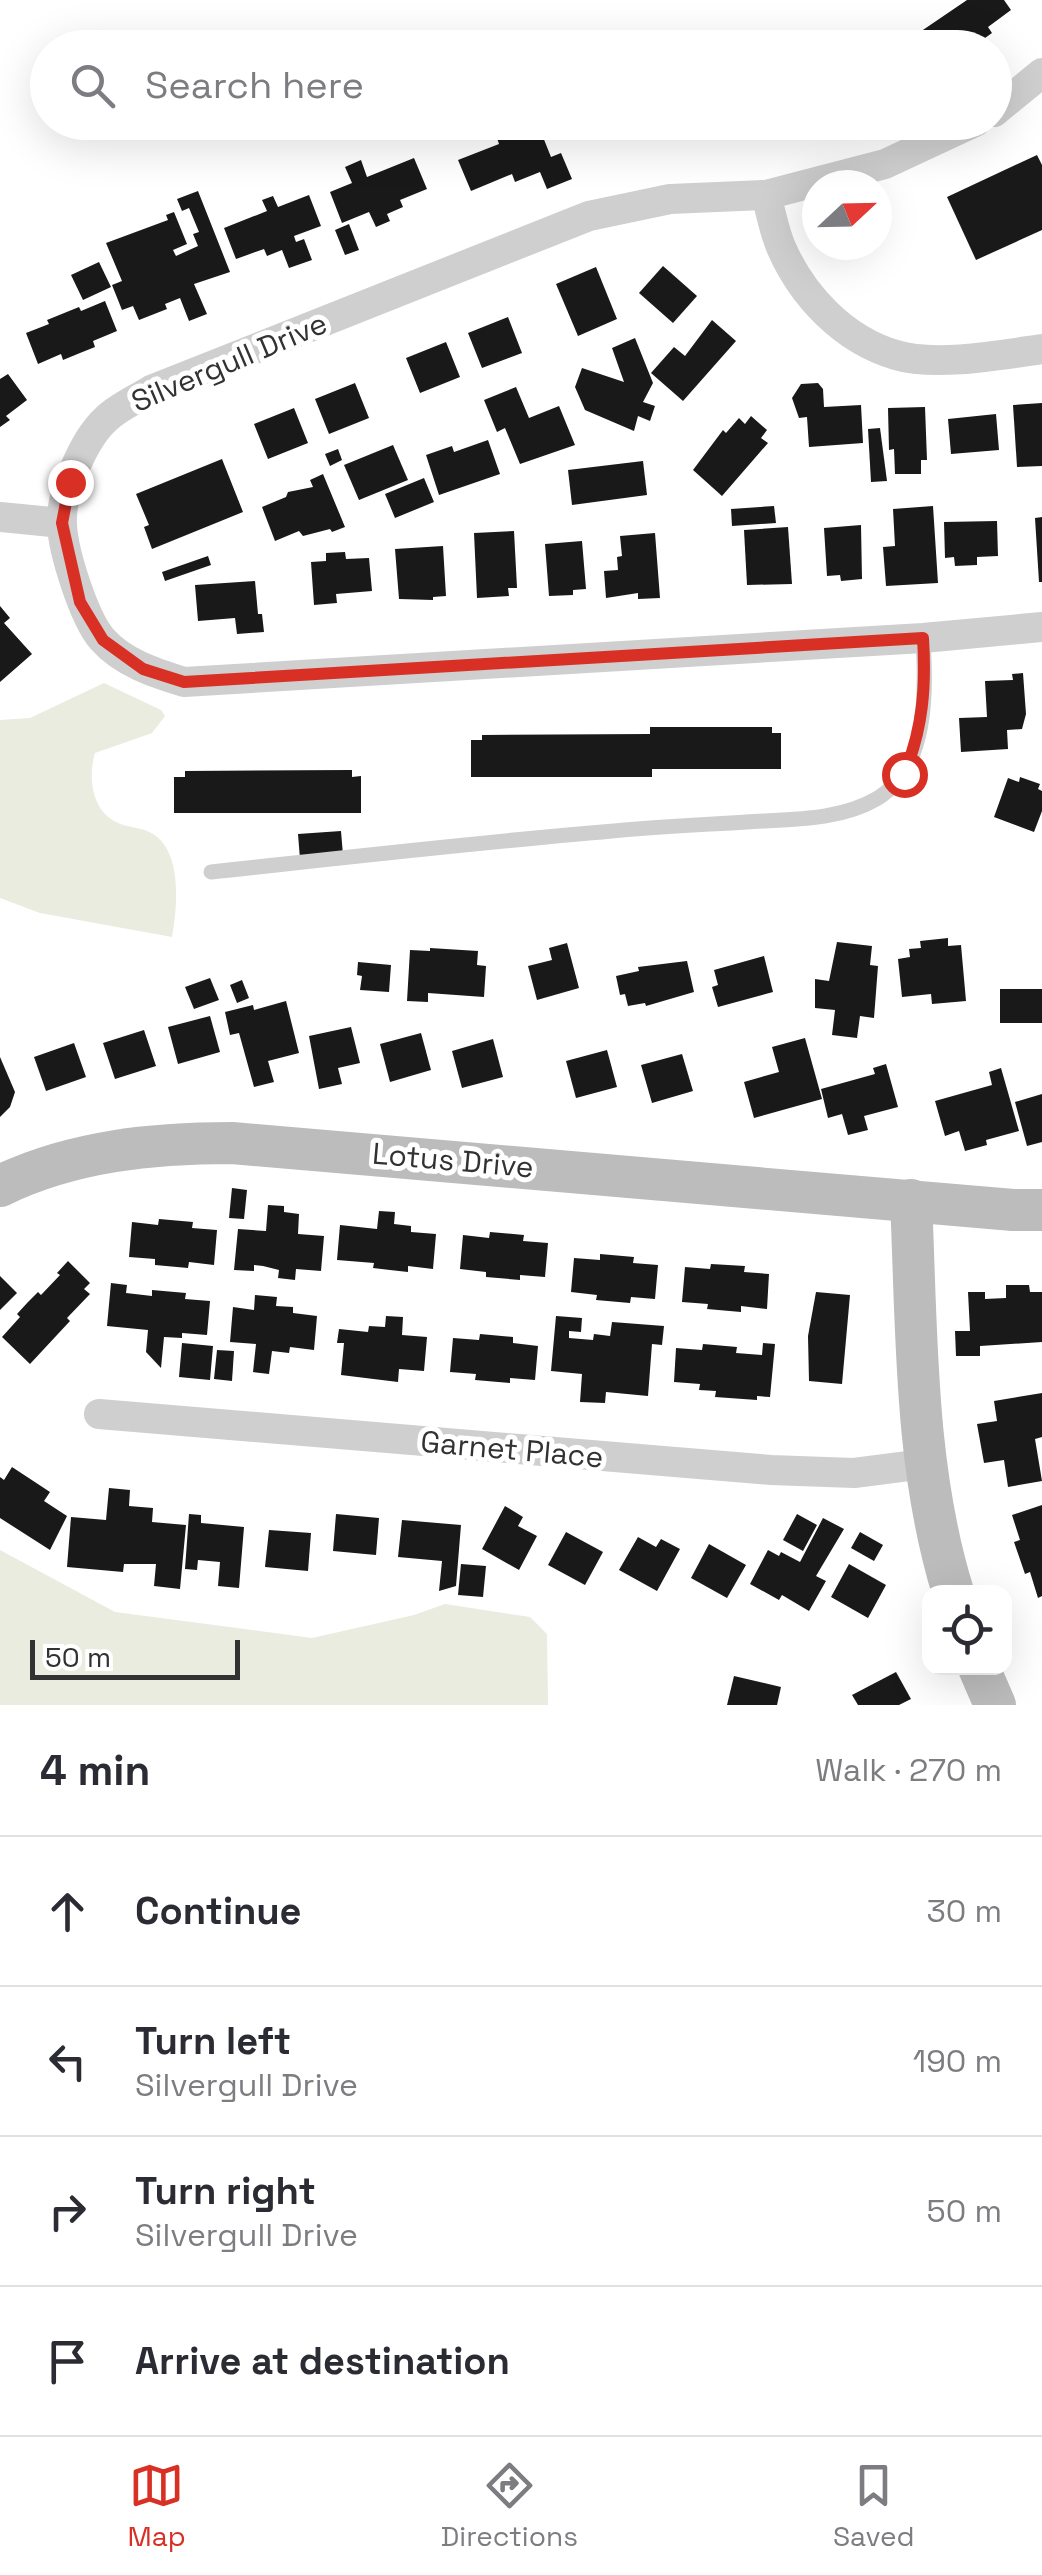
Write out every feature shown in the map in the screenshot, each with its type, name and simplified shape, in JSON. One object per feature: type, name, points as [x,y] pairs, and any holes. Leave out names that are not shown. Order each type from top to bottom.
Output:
[{"type":"street","points":[[1012,98],[1042,74]]},
{"type":"street","name":"Silvergull Drive","points":[[936,140],[885,164],[766,195],[670,198],[589,216],[151,390],[106,418],[84,448],[70,482],[62,523],[80,602],[103,640],[143,669],[184,682],[923,638],[1042,627]]},
{"type":"street","points":[[766,195],[781,248],[814,302],[852,336],[897,356],[938,359],[1042,349]]},
{"type":"street","points":[[0,517],[62,523]]},
{"type":"street","name":"Lotus Drive","points":[[0,1186],[59,1163],[128,1148],[232,1143],[1042,1210]]},
{"type":"street","points":[[911,1200],[924,1464],[950,1585]]},
{"type":"street","name":"Garnet Place","points":[[99,1414],[771,1470],[854,1474],[924,1464]]},
{"type":"street","points":[[982,1675],[995,1705]]},
{"type":"lane","points":[[210,872],[602,832],[808,818],[851,810],[880,796],[904,774],[918,740],[923,706],[923,638]]},
{"type":"shaded area","points":[[104,683],[161,710],[165,716],[152,733],[95,753],[92,782],[97,801],[108,817],[153,834],[169,854],[176,882],[172,937],[40,913],[0,898],[0,720],[30,718]]},
{"type":"shaded area","points":[[0,1550],[115,1612],[312,1638],[445,1604],[530,1617],[547,1634],[548,1705],[0,1705]]},
{"type":"building","points":[[967,0],[1004,0],[1011,10],[988,27],[990,30],[923,30]]},
{"type":"building","points":[[498,140],[544,140],[551,157],[561,153],[572,179],[547,189],[540,172],[515,182],[512,174],[471,191],[458,160],[499,144]]},
{"type":"building","points":[[1037,155],[1042,165],[1042,230],[976,260],[947,197]]},
{"type":"building","points":[[414,158],[427,189],[400,200],[403,207],[387,214],[390,221],[376,227],[369,212],[342,223],[330,192],[352,183],[345,167],[361,160],[367,177]]},
{"type":"building","points":[[198,191],[230,272],[194,284],[207,314],[189,321],[180,298],[165,304],[167,309],[139,320],[133,306],[122,310],[112,285],[122,281],[106,243],[168,220],[166,215],[174,212],[187,244],[173,250],[176,256],[198,246],[193,234],[199,232],[189,208],[182,211],[177,199]]},
{"type":"building","points":[[309,195],[321,226],[294,236],[296,242],[304,239],[312,260],[289,268],[282,250],[267,256],[264,249],[236,259],[224,228],[267,211],[262,200],[273,196],[278,207]]},
{"type":"building","points":[[349,224],[359,250],[345,255],[335,230]]},
{"type":"building","points":[[99,262],[111,287],[83,300],[71,275]]},
{"type":"building","points":[[663,266],[697,296],[673,323],[639,293]]},
{"type":"building","points":[[596,267],[617,319],[578,336],[556,284]]},
{"type":"building","points":[[105,301],[117,331],[93,341],[95,347],[63,360],[61,354],[38,364],[26,333],[79,307],[81,311]]},
{"type":"building","points":[[508,317],[522,353],[482,368],[468,333]]},
{"type":"building","points":[[712,320],[736,341],[683,401],[651,373],[674,347],[685,356]]},
{"type":"building","points":[[635,338],[653,383],[643,402],[655,406],[650,421],[638,416],[634,431],[585,410],[575,387],[582,368],[624,382],[612,348]]},
{"type":"building","points":[[446,342],[460,377],[420,393],[406,358]]},
{"type":"building","points":[[8,374],[27,400],[6,416],[10,420],[0,427],[0,379]]},
{"type":"building","points":[[355,383],[369,418],[329,434],[315,399]]},
{"type":"building","points":[[818,383],[823,389],[824,407],[861,405],[863,443],[809,447],[807,417],[799,418],[792,398],[801,384]]},
{"type":"building","points":[[516,387],[529,418],[559,406],[575,445],[520,464],[505,428],[497,432],[484,400]]},
{"type":"building","points":[[1042,403],[1042,466],[1017,467],[1013,405]]},
{"type":"building","points":[[925,407],[927,460],[921,460],[921,474],[895,474],[894,449],[889,450],[888,408]]},
{"type":"building","points":[[294,408],[308,443],[268,459],[254,424]]},
{"type":"building","points":[[996,414],[999,450],[951,454],[948,419]]},
{"type":"building","points":[[751,416],[767,430],[761,438],[768,443],[722,496],[693,470],[723,430],[726,433],[739,418],[745,424]]},
{"type":"building","points":[[880,428],[887,481],[871,482],[868,429]]},
{"type":"building","points":[[488,440],[500,474],[439,495],[426,455],[452,446],[454,452]]},
{"type":"building","points":[[393,445],[408,480],[359,500],[344,465]]},
{"type":"building","points":[[338,449],[342,460],[330,466],[325,454]]},
{"type":"building","points":[[222,459],[243,512],[152,549],[144,527],[149,525],[136,494]]},
{"type":"building","points":[[643,461],[647,495],[572,505],[568,470]]},
{"type":"building","points":[[323,474],[345,527],[303,536],[299,531],[275,541],[262,507],[286,497],[288,492],[313,487],[310,480]]},
{"type":"building","points":[[424,478],[434,502],[395,518],[385,494]]},
{"type":"building","points":[[774,506],[776,523],[732,526],[731,509]]},
{"type":"building","points":[[933,506],[938,583],[886,586],[883,547],[895,546],[893,509]]},
{"type":"building","points":[[1042,517],[1042,582],[1039,582],[1035,518]]},
{"type":"building","points":[[997,521],[998,556],[977,557],[977,565],[955,566],[954,557],[945,558],[944,522]]},
{"type":"building","points":[[861,525],[862,579],[841,581],[840,575],[827,576],[824,528]]},
{"type":"building","points":[[788,527],[792,584],[747,585],[744,530]]},
{"type":"building","points":[[514,531],[517,588],[508,588],[509,596],[477,598],[474,533]]},
{"type":"building","points":[[655,533],[660,598],[638,599],[638,593],[606,598],[604,571],[618,570],[617,557],[622,556],[620,536]]},
{"type":"building","points":[[582,541],[586,589],[573,590],[573,595],[549,596],[545,544]]},
{"type":"building","points":[[443,546],[446,596],[433,600],[399,599],[395,549]]},
{"type":"building","points":[[345,552],[346,559],[369,558],[372,591],[336,594],[337,603],[314,605],[311,562],[326,561],[326,553]]},
{"type":"building","points":[[208,556],[211,565],[165,581],[162,572]]},
{"type":"building","points":[[255,581],[264,632],[237,634],[235,618],[198,621],[195,585]]},
{"type":"building","points":[[0,606],[10,618],[4,623],[32,654],[0,682]]},
{"type":"building","points":[[1023,673],[1026,714],[1022,729],[1007,730],[1008,749],[961,752],[959,718],[987,717],[985,681],[1013,680],[1012,674]]},
{"type":"building","points":[[650,727],[772,727],[772,733],[781,733],[781,769],[652,769],[652,777],[471,777],[471,740],[482,740],[482,735],[650,734]]},
{"type":"building","points":[[352,770],[352,777],[361,776],[361,813],[174,813],[174,777],[185,777],[185,771]]},
{"type":"building","points":[[1020,777],[1040,784],[1038,789],[1042,791],[1042,811],[1034,832],[994,817],[1008,778],[1019,782]]},
{"type":"building","points":[[341,831],[343,855],[300,859],[298,834]]},
{"type":"building","points":[[948,938],[948,946],[961,945],[966,1001],[932,1004],[931,994],[902,997],[898,959],[910,957],[909,949],[921,948],[920,941]]},
{"type":"building","points":[[837,942],[872,946],[870,965],[878,966],[874,1018],[860,1016],[857,1038],[832,1035],[835,1010],[815,1008],[815,979],[829,981]]},
{"type":"building","points":[[567,943],[579,988],[537,1000],[528,966],[552,960],[549,948]]},
{"type":"building","points":[[410,950],[478,951],[477,965],[486,966],[484,997],[428,993],[428,1002],[407,1001]]},
{"type":"building","points":[[764,956],[773,992],[718,1007],[712,987],[718,985],[714,970]]},
{"type":"building","points":[[687,961],[694,992],[646,1006],[628,1006],[625,994],[620,995],[616,976],[639,971],[638,967]]},
{"type":"building","points":[[358,962],[391,965],[389,992],[360,990]]},
{"type":"building","points":[[210,978],[219,1000],[194,1009],[185,987]]},
{"type":"building","points":[[242,980],[249,998],[237,1003],[230,985]]},
{"type":"building","points":[[1000,989],[1042,989],[1042,1023],[1000,1023]]},
{"type":"building","points":[[286,1001],[299,1053],[268,1061],[274,1082],[254,1087],[239,1033],[230,1035],[225,1012],[253,1005],[254,1010]]},
{"type":"building","points":[[210,1016],[220,1052],[178,1064],[168,1027]]},
{"type":"building","points":[[351,1027],[360,1063],[338,1068],[342,1084],[319,1089],[309,1036]]},
{"type":"building","points":[[144,1030],[156,1066],[115,1079],[103,1043]]},
{"type":"building","points":[[421,1033],[431,1070],[390,1082],[380,1044]]},
{"type":"building","points":[[805,1038],[822,1099],[754,1118],[744,1082],[779,1072],[772,1047]]},
{"type":"building","points":[[493,1039],[503,1077],[462,1088],[452,1051]]},
{"type":"building","points":[[74,1043],[86,1077],[46,1091],[34,1057]]},
{"type":"building","points":[[607,1050],[617,1087],[576,1098],[566,1061]]},
{"type":"building","points":[[682,1054],[693,1091],[652,1103],[641,1065]]},
{"type":"building","points":[[0,1057],[15,1092],[10,1107],[0,1117]]},
{"type":"building","points":[[886,1064],[898,1107],[864,1116],[868,1130],[848,1135],[842,1114],[828,1118],[821,1089],[875,1074],[873,1068]]},
{"type":"building","points":[[1001,1068],[1019,1131],[986,1140],[987,1145],[965,1151],[959,1131],[945,1136],[935,1101],[992,1085],[989,1072]]},
{"type":"building","points":[[1042,1094],[1042,1142],[1027,1146],[1015,1102]]},
{"type":"building","points":[[232,1188],[247,1190],[244,1219],[229,1218]]},
{"type":"building","points":[[268,1205],[284,1206],[284,1212],[299,1214],[298,1234],[324,1236],[321,1271],[296,1269],[295,1280],[278,1278],[279,1270],[263,1266],[254,1265],[254,1271],[234,1270],[238,1229],[266,1231]]},
{"type":"building","points":[[379,1211],[395,1212],[394,1224],[411,1226],[411,1232],[436,1234],[433,1269],[408,1266],[408,1272],[373,1268],[374,1263],[337,1260],[340,1225],[377,1229]]},
{"type":"building","points":[[159,1219],[193,1222],[192,1228],[217,1230],[214,1265],[155,1265],[155,1259],[129,1257],[132,1222],[158,1225]]},
{"type":"building","points":[[490,1232],[524,1235],[523,1241],[548,1243],[545,1277],[486,1277],[486,1272],[460,1269],[463,1235],[489,1238]]},
{"type":"building","points":[[600,1254],[634,1257],[633,1263],[658,1265],[655,1299],[631,1297],[630,1303],[596,1300],[597,1295],[571,1292],[574,1258],[600,1260]]},
{"type":"building","points":[[68,1261],[90,1283],[84,1289],[90,1294],[30,1364],[2,1337],[20,1317],[17,1314],[38,1292],[41,1295]]},
{"type":"building","points":[[711,1264],[745,1266],[744,1272],[769,1274],[767,1309],[741,1306],[741,1312],[682,1302],[685,1267],[710,1269]]},
{"type":"building","points":[[0,1276],[17,1293],[0,1310]]},
{"type":"building","points":[[111,1283],[127,1285],[126,1293],[186,1293],[185,1299],[210,1301],[207,1335],[182,1333],[182,1338],[164,1337],[161,1368],[146,1352],[148,1330],[107,1326]]},
{"type":"building","points":[[1006,1285],[1029,1285],[1030,1292],[1042,1292],[1042,1342],[980,1346],[980,1356],[956,1356],[955,1331],[970,1331],[968,1292],[985,1292],[985,1299],[1006,1298]]},
{"type":"building","points":[[816,1292],[850,1295],[842,1384],[809,1381],[808,1336]]},
{"type":"building","points":[[255,1295],[277,1297],[276,1306],[293,1307],[293,1313],[317,1316],[314,1350],[290,1347],[289,1353],[272,1351],[269,1374],[253,1372],[256,1344],[230,1342],[233,1307],[254,1310]]},
{"type":"building","points":[[386,1316],[403,1317],[402,1335],[427,1337],[424,1371],[399,1369],[398,1382],[341,1375],[344,1343],[337,1343],[339,1329],[368,1332],[369,1326],[385,1327]]},
{"type":"building","points":[[556,1316],[582,1318],[581,1332],[569,1331],[569,1338],[593,1340],[594,1334],[610,1336],[612,1322],[664,1326],[662,1345],[652,1344],[648,1396],[606,1392],[605,1403],[580,1402],[582,1374],[551,1371]]},
{"type":"building","points":[[480,1334],[513,1337],[513,1343],[538,1346],[535,1380],[475,1380],[476,1374],[450,1372],[453,1338],[479,1340]]},
{"type":"building","points":[[182,1343],[213,1346],[210,1380],[179,1377]]},
{"type":"building","points":[[763,1343],[775,1344],[770,1397],[715,1397],[716,1391],[699,1390],[700,1384],[674,1382],[676,1348],[702,1350],[703,1344],[737,1347],[736,1353],[762,1355]]},
{"type":"building","points":[[217,1350],[234,1351],[232,1381],[214,1379]]},
{"type":"building","points":[[1042,1393],[1042,1437],[1035,1439],[1042,1481],[1008,1487],[1004,1460],[984,1463],[977,1424],[997,1421],[994,1401]]},
{"type":"building","points":[[12,1467],[50,1492],[44,1501],[67,1516],[50,1550],[0,1518],[0,1477],[4,1480]]},
{"type":"building","points":[[109,1488],[130,1490],[129,1506],[153,1508],[152,1522],[186,1525],[180,1589],[154,1586],[156,1564],[124,1564],[123,1572],[67,1567],[71,1517],[106,1520]]},
{"type":"building","points":[[1042,1505],[1042,1596],[1038,1598],[1014,1542],[1020,1540],[1012,1515]]},
{"type":"building","points":[[505,1506],[523,1517],[518,1526],[537,1536],[519,1570],[482,1549]]},
{"type":"building","points":[[189,1514],[201,1515],[201,1523],[244,1527],[239,1588],[218,1586],[220,1562],[198,1560],[197,1570],[185,1569]]},
{"type":"building","points":[[336,1514],[379,1518],[376,1555],[333,1551]]},
{"type":"building","points":[[797,1514],[817,1525],[803,1551],[783,1540]]},
{"type":"building","points":[[823,1518],[844,1529],[816,1576],[826,1581],[809,1611],[782,1595],[779,1600],[750,1584],[768,1550],[800,1562]]},
{"type":"building","points":[[402,1520],[461,1525],[456,1586],[439,1591],[442,1561],[398,1557]]},
{"type":"building","points":[[269,1530],[311,1533],[308,1571],[265,1567]]},
{"type":"building","points":[[566,1532],[603,1552],[585,1585],[548,1565]]},
{"type":"building","points":[[860,1532],[883,1545],[874,1561],[851,1548]]},
{"type":"building","points":[[638,1537],[656,1547],[661,1539],[680,1549],[657,1591],[619,1570]]},
{"type":"building","points":[[709,1544],[746,1565],[727,1598],[691,1578]]},
{"type":"building","points":[[461,1564],[486,1566],[483,1597],[458,1595]]},
{"type":"building","points":[[849,1564],[886,1585],[868,1618],[831,1597]]},
{"type":"building","points":[[896,1672],[911,1699],[899,1705],[858,1705],[852,1695]]},
{"type":"building","points":[[734,1676],[781,1687],[777,1705],[727,1705]]},
{"type":"route","points":[[70,482],[62,523],[80,602],[103,640],[143,669],[184,682],[923,638],[923,706],[918,740],[904,774]]}]
